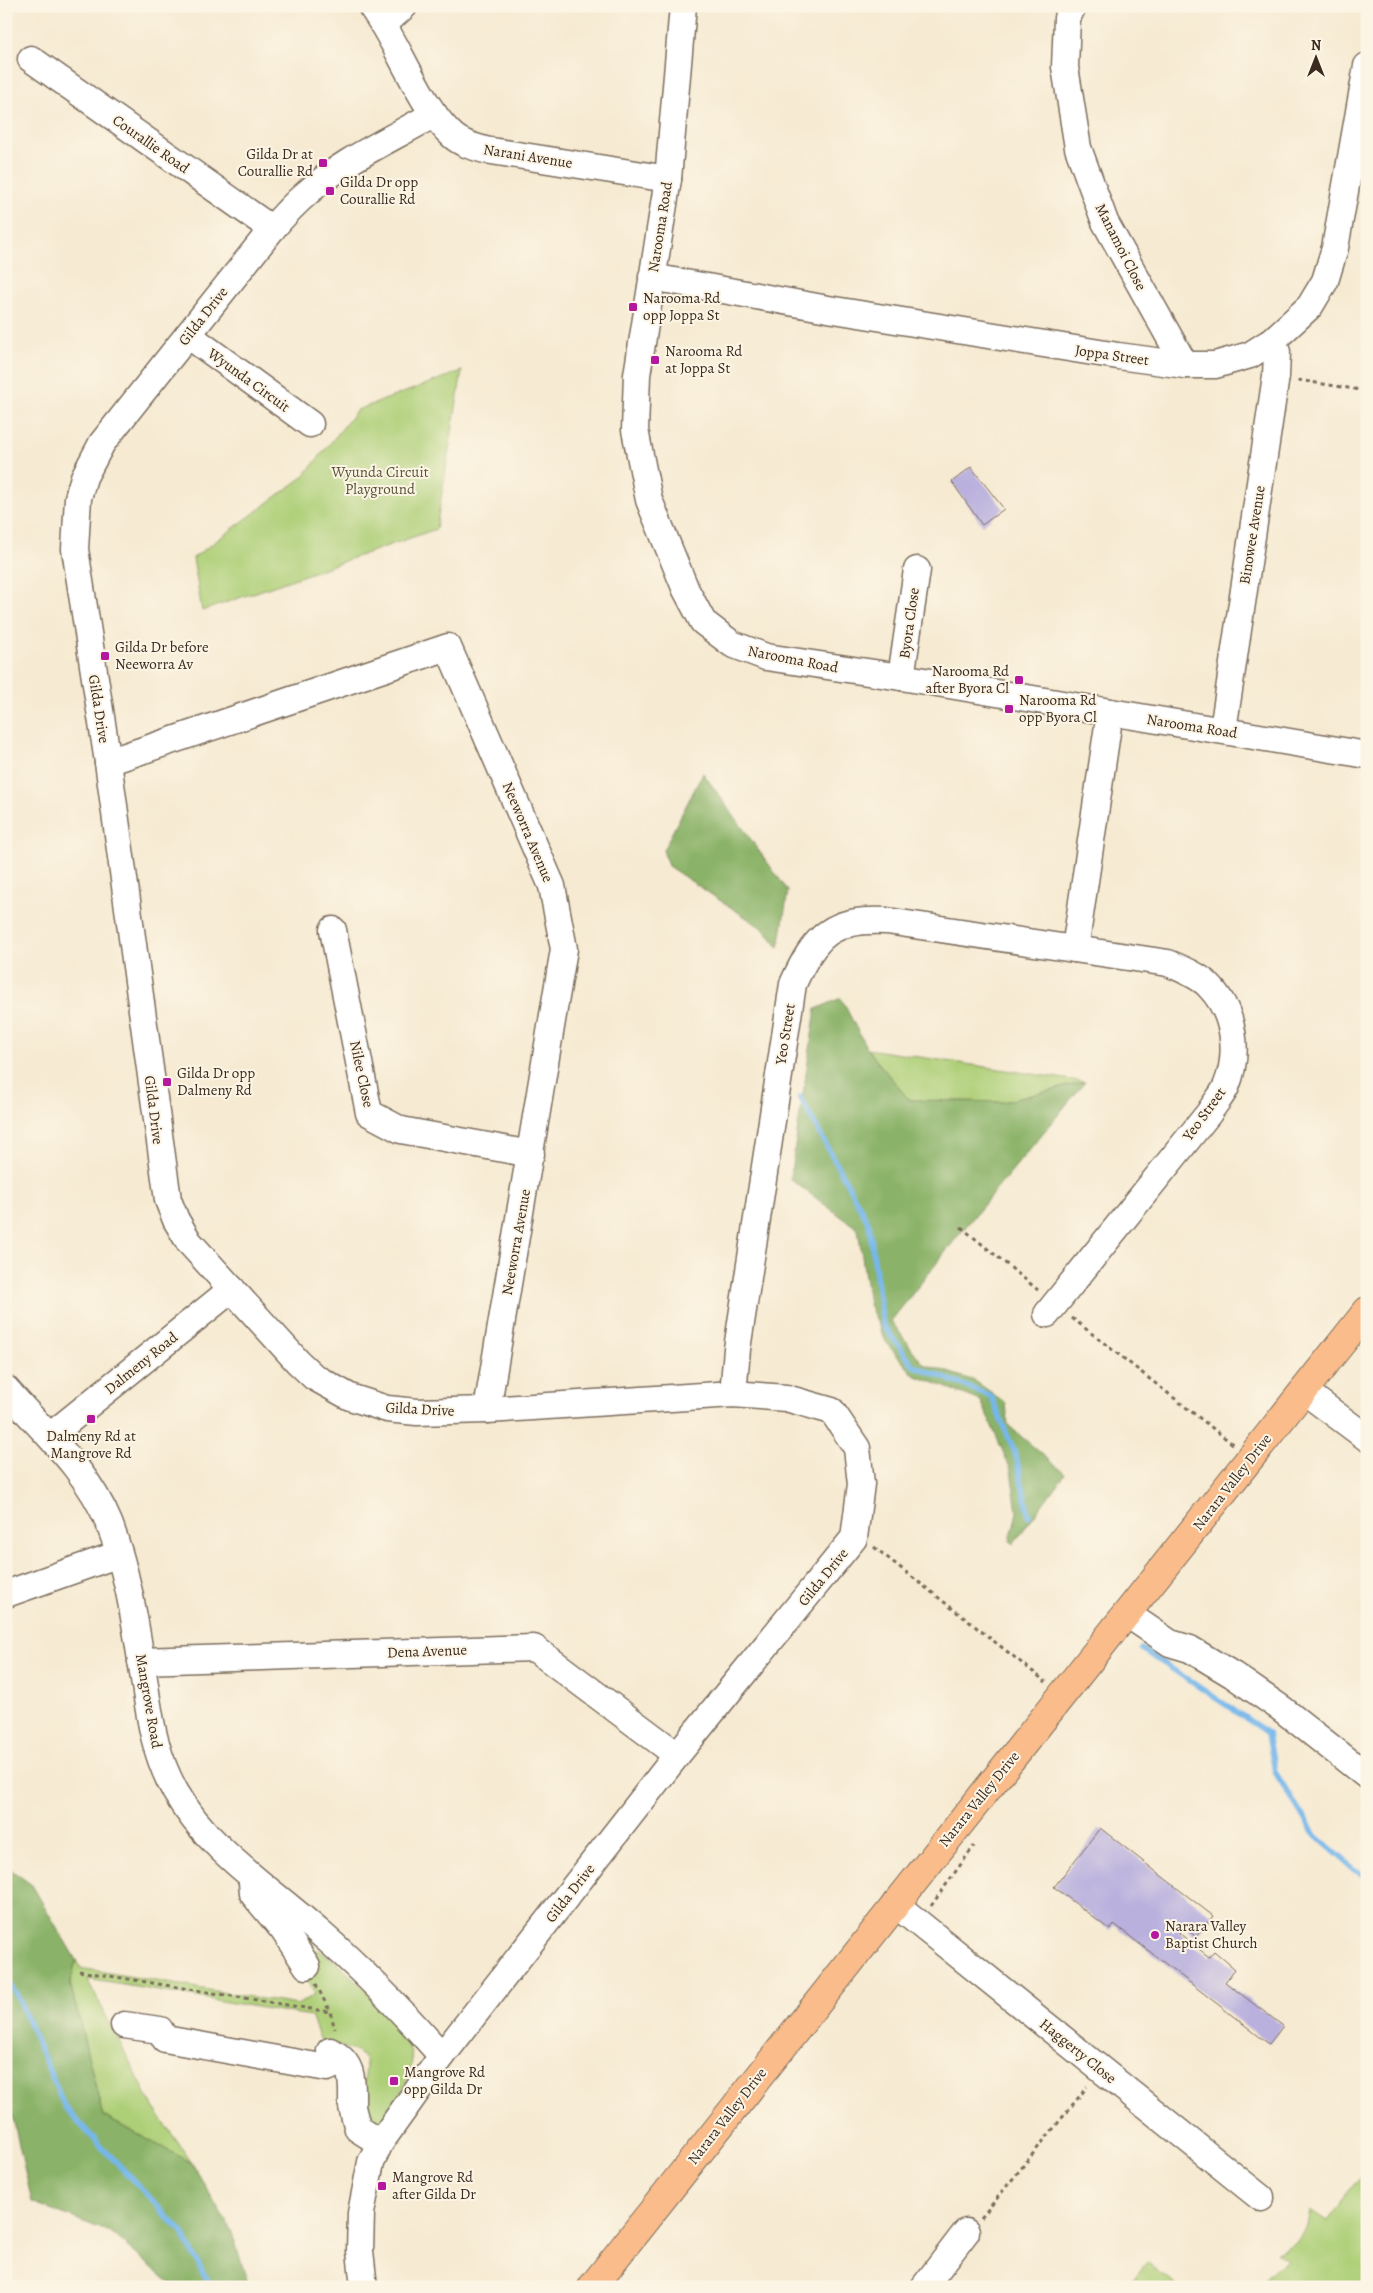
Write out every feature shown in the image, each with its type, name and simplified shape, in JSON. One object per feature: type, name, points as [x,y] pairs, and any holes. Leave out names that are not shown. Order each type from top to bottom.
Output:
[{"type":"main road","name":"Narara Valley Drive","points":[[592,2287],[1367,1310]]},
{"type":"street","points":[[378,15],[404,6]]},
{"type":"street","name":"Narooma Road","points":[[683,6],[668,179],[636,384],[635,430],[649,500],[694,607],[703,622],[716,634],[748,652],[766,657],[901,677],[1367,755]]},
{"type":"street","name":"Manamoi Close","points":[[1073,6],[1067,18],[1065,67],[1078,148],[1105,222],[1185,364]]},
{"type":"street","name":"Narani Avenue","points":[[378,15],[434,114],[454,137],[469,146],[668,179]]},
{"type":"street","name":"Courallie Road","points":[[30,59],[272,229]]},
{"type":"street","name":"Joppa Street","points":[[652,278],[1015,340],[1185,364],[1215,365],[1250,355],[1272,341],[1310,306],[1325,281],[1335,248],[1367,66]]},
{"type":"street","name":"Gilda Drive","points":[[364,2287],[360,2251],[361,2213],[371,2162],[380,2144],[442,2056],[677,1755],[854,1538],[861,1484],[857,1448],[832,1411],[786,1398],[733,1394],[487,1410],[417,1412],[387,1409],[350,1397],[314,1377],[304,1367],[189,1242],[168,1200],[108,762],[75,549],[78,498],[84,478],[102,443],[272,229],[297,202],[322,181],[434,114]]},
{"type":"street","name":"Wyunda Circuit","points":[[188,335],[310,424]]},
{"type":"street","name":"Binowee Avenue","points":[[1222,730],[1276,376],[1277,352],[1272,341]]},
{"type":"street","name":"Byora Close","points":[[901,677],[917,570]]},
{"type":"street","name":"Neeworra Avenue","points":[[108,762],[448,647],[552,886],[564,949],[487,1410]]},
{"type":"street","points":[[1075,949],[1110,712]]},
{"type":"street","name":"Yeo Street","points":[[733,1394],[737,1348],[793,984],[803,961],[812,949],[835,928],[847,922],[866,920],[904,923],[1168,963],[1189,972],[1208,985],[1228,1015],[1234,1036],[1231,1072],[1225,1089],[1209,1112],[1051,1309]]},
{"type":"street","name":"Nilee Close","points":[[333,930],[369,1113],[400,1130],[531,1154]]},
{"type":"street","name":"Dalmeny Road","points":[[50,1436],[232,1289]]},
{"type":"street","name":"Mangrove Road","points":[[6,1389],[71,1459],[90,1487],[108,1522],[129,1590],[151,1729],[160,1762],[177,1793],[218,1846],[321,1934],[393,2000],[442,2056]]},
{"type":"street","points":[[1304,1391],[1367,1438]]},
{"type":"street","points":[[6,1594],[119,1554]]},
{"type":"street","points":[[1127,1614],[1170,1644],[1190,1648],[1233,1675],[1282,1709],[1367,1776]]},
{"type":"street","name":"Dena Avenue","points":[[141,1660],[534,1648],[677,1755]]},
{"type":"street","points":[[251,1874],[253,1894],[284,1931],[307,1966]]},
{"type":"street","name":"Haggerty Close","points":[[895,1904],[1261,2198]]},
{"type":"street","points":[[124,2024],[160,2030],[165,2039],[328,2068],[343,2061]]},
{"type":"street","points":[[304,2047],[332,2052],[343,2061],[353,2080],[352,2108],[358,2129],[380,2144]]},
{"type":"street","points":[[924,2287],[966,2232]]},
{"type":"path","points":[[1276,376],[1367,391]]},
{"type":"path","points":[[960,1227],[1051,1309],[1234,1446],[1239,1439]]},
{"type":"path","points":[[855,1532],[1062,1695]]},
{"type":"path","points":[[307,1966],[330,2012],[343,2061]]},
{"type":"path","points":[[79,1971],[330,2012]]},
{"type":"path","points":[[966,2232],[985,2214],[1101,2069]]},
{"type":"green space","name":"Wyunda Circuit Playground","points":[[462,371],[436,529],[202,611],[193,558],[303,477],[357,410]]},
{"type":"green space","points":[[703,773],[788,891],[779,948],[765,930],[668,866],[663,850]]},
{"type":"green space","points":[[841,998],[867,1049],[909,1100],[1003,1102],[1085,1082],[958,1236],[891,1321],[923,1364],[975,1381],[1006,1403],[1008,1425],[1065,1474],[1013,1544],[1010,1541],[1017,1512],[1011,1470],[981,1401],[914,1375],[887,1344],[869,1304],[858,1229],[790,1179],[816,1009]]},
{"type":"green space","points":[[867,1049],[1085,1082],[1003,1102],[909,1100]]},
{"type":"green space","points":[[6,1866],[32,1885],[76,1960],[70,1983],[103,2116],[192,2163],[232,2232],[249,2287],[175,2287],[110,2232],[32,2202],[6,2088]]},
{"type":"green space","points":[[311,1949],[321,1951],[331,1958],[369,1993],[396,2023],[411,2053],[409,2076],[401,2092],[373,2129],[361,2104],[366,2068],[365,2059],[357,2052],[320,2039],[311,2016],[87,1979],[153,2107],[192,2163],[103,2116],[70,1983],[76,1960],[80,1968],[297,2005],[315,1994],[301,1969]]},
{"type":"green space","points":[[1367,2167],[1367,2287],[1258,2287],[1286,2260],[1275,2252],[1296,2242],[1300,2238],[1304,2233],[1310,2210],[1327,2221]]},
{"type":"green space","points":[[1147,2262],[1178,2287],[1127,2287]]},
{"type":"building","points":[[971,467],[1004,509],[982,525],[952,482]]},
{"type":"building","name":"Narara Valley Baptist Church","points":[[1100,1828],[1213,1916],[1196,1937],[1184,1927],[1179,1933],[1209,1957],[1214,1951],[1235,1969],[1225,1982],[1283,2026],[1269,2044],[1114,1924],[1110,1930],[1054,1887]]},
{"type":"waterway","points":[[800,1097],[869,1224],[883,1325],[914,1366],[991,1396],[1016,1456],[1029,1516]]},
{"type":"waterway","points":[[1142,1649],[1268,1733],[1275,1772],[1314,1834],[1367,1880]]},
{"type":"waterway","points":[[6,1980],[17,1995],[65,2108],[182,2232],[210,2287]]},
{"type":"place","name":"Gilda Dr at Courallie Rd","points":[[323,163]]},
{"type":"place","name":"Gilda Dr opp Courallie Rd","points":[[330,191]]},
{"type":"place","name":"Narooma Rd opp Joppa St","points":[[633,307]]},
{"type":"place","name":"Narooma Rd at Joppa St","points":[[655,360]]},
{"type":"place","name":"Gilda Dr before Neeworra Av","points":[[105,656]]},
{"type":"place","name":"Narooma Rd after Byora Cl","points":[[1019,680]]},
{"type":"place","name":"Narooma Rd opp Byora Cl","points":[[1009,709]]},
{"type":"place","name":"Gilda Dr opp Dalmeny Rd","points":[[167,1082]]},
{"type":"place","name":"Dalmeny Rd at Mangrove Rd","points":[[91,1419]]},
{"type":"place","name":"Narara Valley Baptist Church","points":[[1155,1935]]},
{"type":"place","name":"Mangrove Rd opp Gilda Dr","points":[[394,2081]]},
{"type":"place","name":"Mangrove Rd after Gilda Dr","points":[[382,2186]]}]
